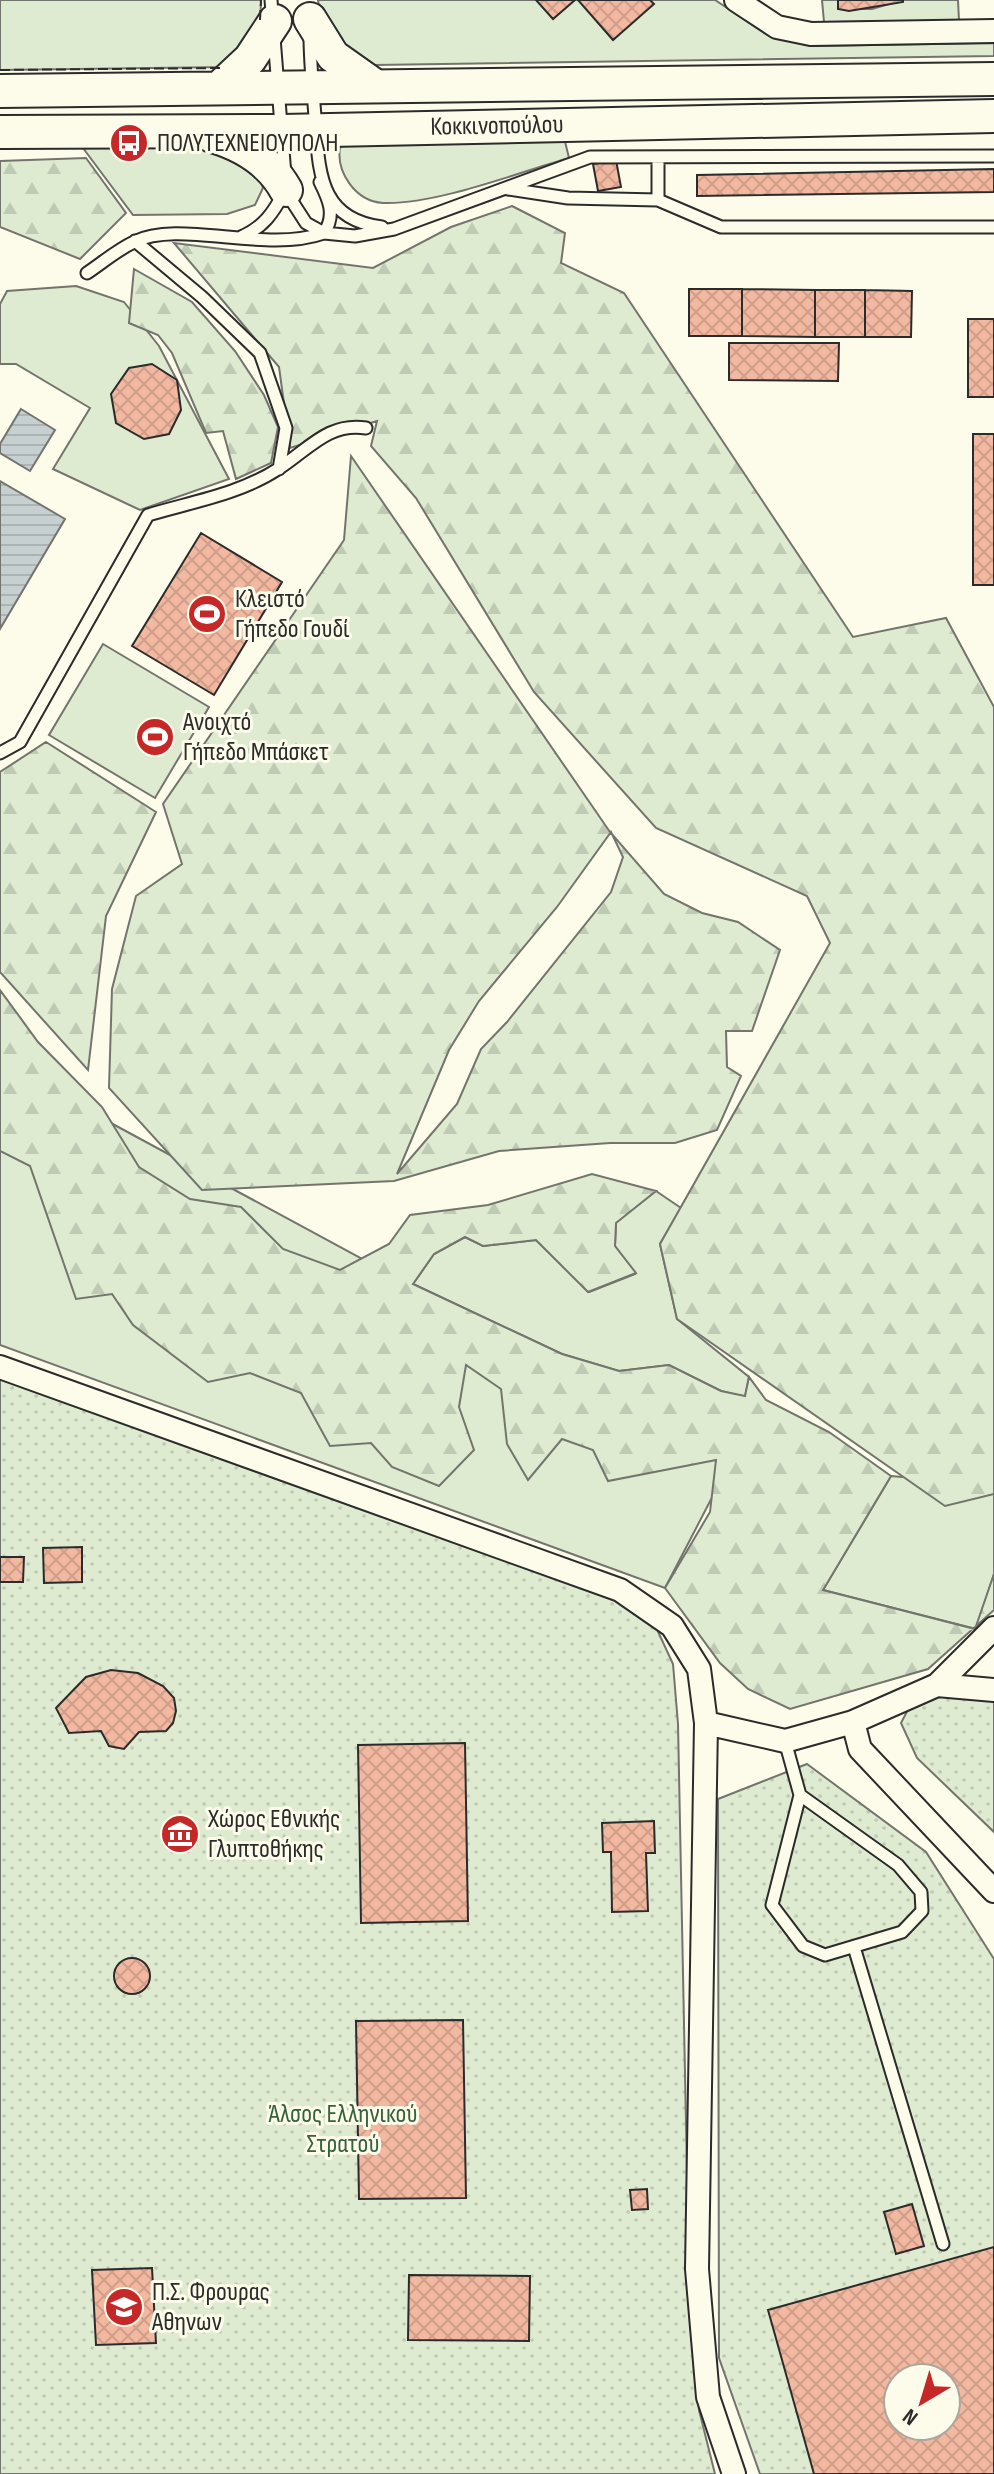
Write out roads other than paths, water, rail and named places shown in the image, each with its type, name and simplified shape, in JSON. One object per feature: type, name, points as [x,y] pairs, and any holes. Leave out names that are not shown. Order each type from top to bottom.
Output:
[{"type":"main road","points":[[219,88],[250,59],[273,10]]},
{"type":"main road","points":[[309,14],[333,56],[374,85]]},
{"type":"main road","name":"Κοκκινοπούλου","points":[[0,91],[994,79]]},
{"type":"main road","name":"Κοκκινοπούλου","points":[[0,132],[282,131],[994,116]]},
{"type":"main road","points":[[198,131],[235,143],[263,161],[286,190]]},
{"type":"street","points":[[736,0],[777,27],[811,34],[994,31]]},
{"type":"street","points":[[0,1367],[209,1439],[620,1590],[672,1626],[699,1669],[706,1723],[697,2269],[708,2397],[734,2474]]},
{"type":"street","points":[[706,1723],[785,1741],[853,1722],[937,1685],[994,1628]]},
{"type":"street","points":[[937,1685],[994,1690]]},
{"type":"street","points":[[853,1722],[860,1749],[994,1891]]},
{"type":"lane","points":[[273,10],[295,86],[316,130],[320,182],[331,205],[331,223],[324,233]]},
{"type":"lane","points":[[309,14],[295,86],[282,131],[286,190],[292,206],[306,223],[324,233]]},
{"type":"lane","points":[[87,273],[135,241],[171,234],[281,242],[324,233],[355,236],[394,229],[590,157],[994,156]]},
{"type":"lane","points":[[658,158],[658,200]]},
{"type":"lane","points":[[320,182],[333,203],[353,219],[394,229]]},
{"type":"lane","points":[[508,189],[568,198],[658,200],[721,227],[994,227]]},
{"type":"lane","points":[[236,239],[257,230],[272,216],[286,190]]},
{"type":"lane","points":[[135,241],[202,297],[260,353],[286,428],[279,469]]},
{"type":"lane","points":[[0,753],[20,742],[148,515],[254,484],[323,436],[347,425],[366,428]]},
{"type":"lane","points":[[785,1741],[800,1795],[772,1905],[803,1946],[825,1955],[902,1932],[922,1911],[921,1892],[898,1865],[800,1795]]},
{"type":"lane","points":[[854,1947],[943,2244]]},
{"type":"place","name":"ΠΟΛΥΤΕΧΝΕΙΟΥΠΟΛΗ","points":[[129,143]]},
{"type":"place","name":"Κλειστό Γήπεδο Γουδί","points":[[207,614]]},
{"type":"place","name":"Ανοιχτό Γήπεδο Μπάσκετ","points":[[155,737]]},
{"type":"place","name":"Χώρος Εθνικής Γλυπτοθήκης","points":[[180,1834]]},
{"type":"place","name":"Π.Σ. Φρουρας Αθηνων","points":[[124,2307]]},
{"type":"park label","name":"Άλσος Ελληνικού Στρατού","points":[[343,2129]]}]
